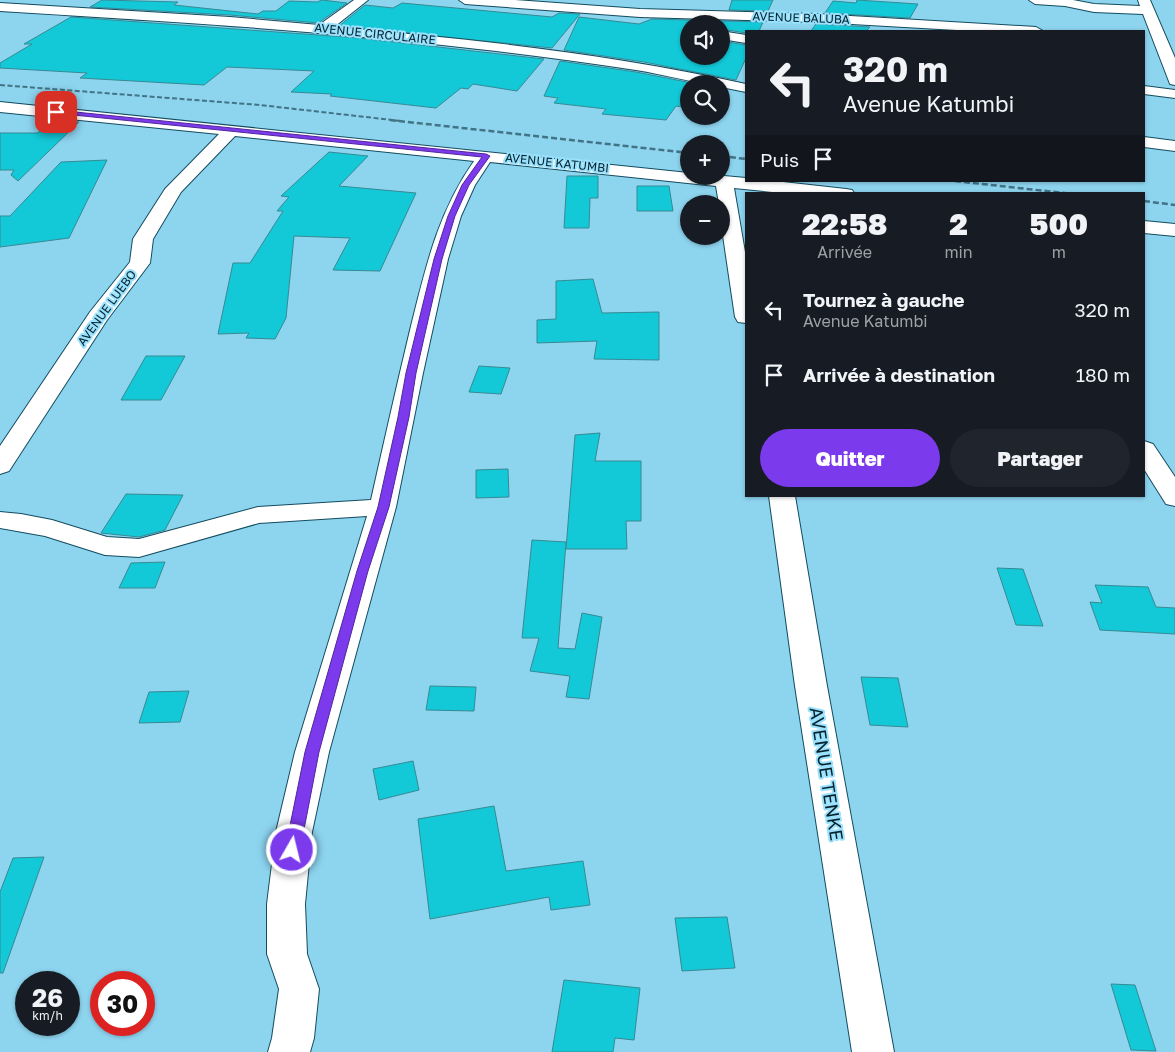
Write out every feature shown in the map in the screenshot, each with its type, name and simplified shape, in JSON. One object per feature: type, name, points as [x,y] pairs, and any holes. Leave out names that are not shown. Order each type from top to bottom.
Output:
[{"type":"street","points":[[322,29],[362,0]]},
{"type":"street","name":"AVENUE BALUBA","points":[[464,0],[640,13],[716,15]]},
{"type":"street","points":[[1036,0],[1065,2],[1094,8],[1147,5],[1170,63],[1175,81]]},
{"type":"street","points":[[716,15],[723,3]]},
{"type":"street","name":"AVENUE CIRCULAIRE","points":[[0,7],[230,21],[566,55],[669,71],[745,88]]},
{"type":"street","name":"AVENUE BALUBA","points":[[640,13],[657,21],[680,27]]},
{"type":"street","name":"AVENUE BALUBA","points":[[730,15],[817,18],[1004,30]]},
{"type":"street","points":[[1157,32],[1175,33]]},
{"type":"street","name":"AVENUE BALUBA","points":[[730,37],[745,39]]},
{"type":"street","points":[[1145,90],[1175,94]]},
{"type":"street","name":"AVENUE KATUMBI","points":[[0,107],[680,176]]},
{"type":"street","name":"AVENUE LUEBO","points":[[0,466],[93,326],[140,263],[143,239],[174,189],[232,130]]},
{"type":"street","points":[[1145,142],[1175,146]]},
{"type":"street","points":[[289,1052],[293,1038],[299,989],[287,954],[286,904],[294,832],[326,700],[362,571],[383,507],[411,373],[438,259],[452,216],[466,185],[486,156]]},
{"type":"street","name":"AVENUE KATUMBI","points":[[730,182],[827,192]]},
{"type":"street","points":[[725,185],[745,311]]},
{"type":"street","points":[[1145,226],[1175,230]]},
{"type":"street","points":[[1145,451],[1175,498]]},
{"type":"street","name":"AVENUE TENKE","points":[[782,497],[813,696],[873,1052]]},
{"type":"street","points":[[0,520],[21,522],[52,529],[105,546],[139,548],[258,515],[383,507]]},
{"type":"building","points":[[102,0],[178,2],[174,5],[258,14],[263,11],[276,11],[289,1],[317,2],[322,0],[347,3],[318,23],[230,15],[90,7]]},
{"type":"building","points":[[732,0],[773,0],[768,11],[729,10]]},
{"type":"building","points":[[857,0],[918,4],[910,18],[825,13],[833,1],[856,3]]},
{"type":"building","points":[[402,3],[552,17],[559,13],[580,14],[552,48],[339,26],[365,5],[393,8]]},
{"type":"building","points":[[71,17],[359,38],[544,59],[517,91],[473,84],[468,89],[461,88],[436,108],[330,96],[332,94],[291,92],[314,71],[227,67],[204,85],[80,78],[87,73],[0,68],[0,63],[32,44],[24,44]]},
{"type":"building","points":[[579,17],[639,24],[652,19],[680,20],[680,65],[730,65],[730,42],[745,45],[745,60],[736,80],[730,79],[730,75],[710,75],[644,62],[564,50]]},
{"type":"building","points":[[730,21],[763,22],[759,30],[745,30],[745,33],[730,30]]},
{"type":"building","points":[[816,24],[870,27],[867,30],[812,30]]},
{"type":"building","points":[[560,61],[680,81],[680,107],[676,106],[666,120],[602,114],[606,109],[554,103],[558,98],[544,96]]},
{"type":"building","points":[[46,121],[79,122],[18,181],[11,175],[14,170],[0,170],[0,133],[38,133]]},
{"type":"building","points":[[329,152],[368,156],[339,186],[416,193],[380,271],[333,270],[350,238],[294,236],[286,318],[275,339],[246,338],[249,333],[218,334],[233,263],[250,263],[283,211],[277,211],[289,197],[281,196]]},
{"type":"building","points":[[107,160],[69,238],[0,247],[0,216],[10,216],[61,162]]},
{"type":"building","points":[[567,176],[598,176],[598,198],[590,198],[589,228],[564,228]]},
{"type":"building","points":[[637,186],[669,186],[673,211],[637,211]]},
{"type":"building","points":[[593,279],[602,313],[659,312],[659,360],[594,359],[597,341],[537,343],[537,320],[556,319],[556,281]]},
{"type":"building","points":[[146,356],[185,356],[161,400],[121,400]]},
{"type":"building","points":[[479,366],[510,368],[501,394],[469,392]]},
{"type":"building","points":[[600,433],[595,461],[641,461],[641,521],[626,521],[627,549],[566,549],[575,435]]},
{"type":"building","points":[[508,469],[509,497],[476,498],[476,470]]},
{"type":"building","points":[[126,494],[183,495],[165,530],[139,537],[101,533]]},
{"type":"building","points":[[532,540],[566,542],[558,648],[575,649],[582,613],[602,617],[589,699],[566,697],[570,676],[530,671],[539,638],[522,638]]},
{"type":"building","points":[[165,562],[155,588],[119,588],[131,563]]},
{"type":"building","points":[[997,568],[1023,569],[1043,626],[1016,625]]},
{"type":"building","points":[[1095,585],[1148,587],[1156,607],[1175,608],[1175,634],[1100,630],[1090,602],[1102,603]]},
{"type":"building","points":[[861,677],[898,678],[908,727],[870,725]]},
{"type":"building","points":[[430,686],[476,687],[474,711],[426,710]]},
{"type":"building","points":[[189,691],[180,722],[139,723],[149,692]]},
{"type":"building","points":[[413,761],[419,790],[379,800],[373,769]]},
{"type":"building","points":[[494,806],[506,871],[583,861],[590,905],[551,910],[549,897],[430,919],[418,819]]},
{"type":"building","points":[[44,857],[3,973],[0,973],[0,892],[13,858]]},
{"type":"building","points":[[727,917],[735,968],[682,971],[675,918]]},
{"type":"building","points":[[564,980],[640,988],[634,1040],[615,1038],[613,1052],[552,1052]]},
{"type":"building","points":[[1111,984],[1135,985],[1156,1051],[1131,1050]]},
{"type":"railway","points":[[0,85],[260,105],[401,121]]},
{"type":"railway","points":[[390,120],[680,152]]},
{"type":"railway","points":[[730,157],[745,159]]},
{"type":"railway","points":[[964,182],[1055,192]]},
{"type":"railway","points":[[1145,201],[1175,205]]},
{"type":"route","points":[[56,112],[486,156],[466,185],[452,216],[438,259],[411,373],[404,417],[383,507],[362,571],[312,752],[294,832],[292,850]]}]
